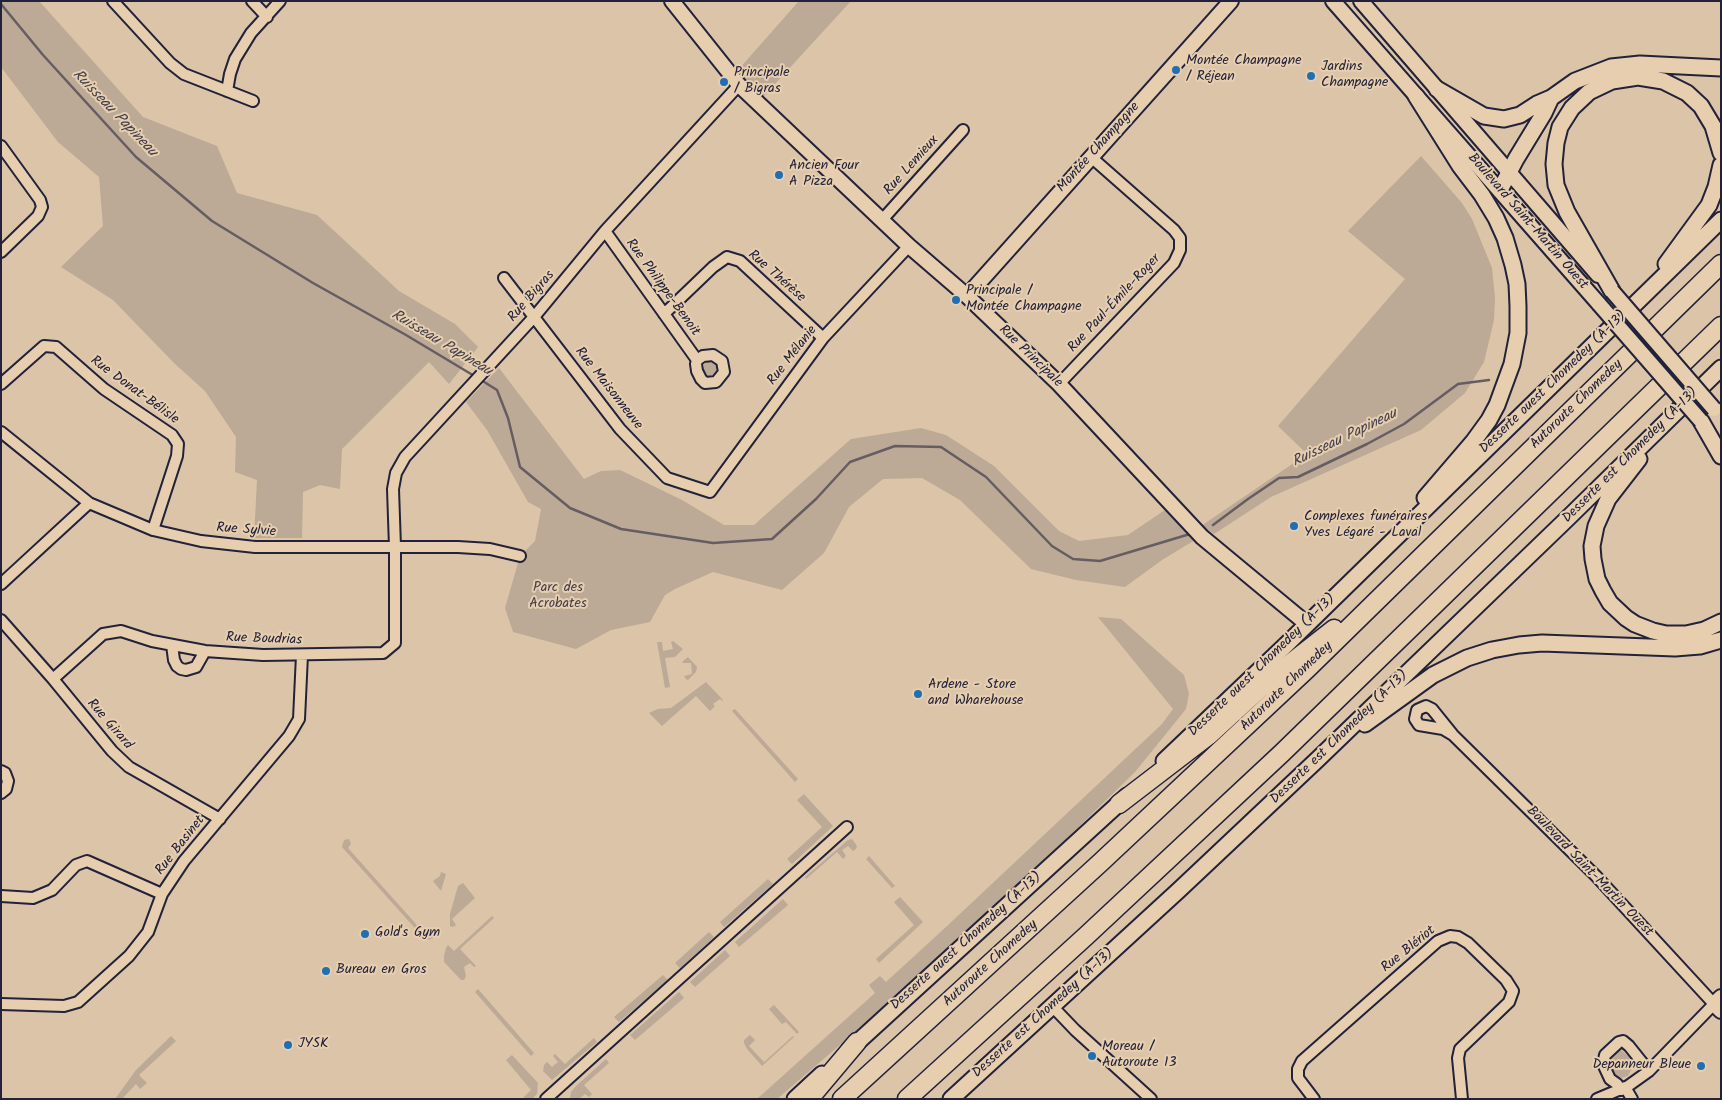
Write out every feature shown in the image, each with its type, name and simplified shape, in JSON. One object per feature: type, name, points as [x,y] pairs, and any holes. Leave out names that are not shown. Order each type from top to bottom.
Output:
[{"type":"highway","name":"Autoroute Chomedey","points":[[842,1099],[1100,863],[1307,669],[1721,264]]},
{"type":"highway","points":[[907,1099],[1086,936],[1282,753],[1721,326]]},
{"type":"highway","points":[[1119,804],[1209,735],[1269,680],[1406,573]]},
{"type":"highway","points":[[809,1099],[857,1042]]},
{"type":"main road","points":[[1437,89],[1484,116],[1500,119],[1515,117],[1584,77],[1615,66],[1647,64],[1721,68]]},
{"type":"main road","points":[[1612,291],[1567,212],[1556,185],[1554,164],[1556,143],[1564,120],[1572,108],[1589,92],[1612,81],[1638,77],[1663,81],[1687,93],[1701,106],[1710,119],[1716,133],[1721,153]]},
{"type":"main road","points":[[1382,551],[1450,466],[1473,442],[1489,420],[1510,372],[1518,332],[1518,294],[1515,274],[1501,228],[1487,203],[1460,166],[1416,96]]},
{"type":"main road","points":[[1500,190],[1544,113],[1550,98]]},
{"type":"main road","points":[[1636,303],[1703,214],[1716,187],[1721,166]]},
{"type":"main road","name":"Desserte ouest Chomedey (A-13)","points":[[795,1099],[1119,804],[1308,624],[1721,220]]},
{"type":"main road","name":"Desserte est Chomedey (A-13)","points":[[950,1099],[1053,1007],[1318,760],[1721,368]]},
{"type":"main road","points":[[1677,411],[1604,506],[1598,519],[1593,539],[1594,566],[1600,586],[1610,603],[1626,618],[1640,627],[1660,633],[1680,635],[1698,632],[1721,622]]},
{"type":"main road","points":[[1701,421],[1721,456]]},
{"type":"main road","points":[[1318,760],[1425,680],[1454,663],[1480,654],[1532,643],[1675,648],[1700,646],[1721,640]]},
{"type":"street","points":[[113,1],[170,63],[184,74],[253,101]]},
{"type":"street","points":[[252,1],[266,17]]},
{"type":"street","points":[[227,91],[235,59],[251,33],[280,1]]},
{"type":"street","name":"Rue Principale","points":[[672,1],[739,85],[909,246],[967,296],[1059,384],[1202,537],[1308,624]]},
{"type":"street","name":"Montée Champagne","points":[[967,296],[1231,1]]},
{"type":"street","name":"Boulevard Saint-Martin Ouest","points":[[1333,1],[1721,444]]},
{"type":"street","name":"Boulevard Saint-Martin Ouest","points":[[1361,1],[1717,413]]},
{"type":"street","name":"Rue Bigras","points":[[396,547],[393,489],[396,473],[405,458],[534,317],[605,231],[739,85]]},
{"type":"street","name":"Rue Lemieux","points":[[882,220],[963,130]]},
{"type":"street","points":[[1,146],[40,200],[42,207],[38,216],[1,252]]},
{"type":"street","name":"Rue Paul-Émile-Roger","points":[[1059,384],[1174,262],[1180,250],[1180,238],[1174,230],[1091,157]]},
{"type":"street","name":"Rue Philippe-Benoit","points":[[605,231],[697,360]]},
{"type":"street","name":"Rue Mélanie","points":[[710,492],[823,338],[909,246]]},
{"type":"street","name":"Rue Thérèse","points":[[664,314],[713,267],[727,257],[740,261],[823,338]]},
{"type":"street","name":"Rue Maisonneuve","points":[[504,278],[620,429],[667,478],[710,492]]},
{"type":"street","name":"Rue Donat-Bélisle","points":[[1,384],[44,346],[56,347],[104,390],[172,435],[178,444],[177,456],[153,530]]},
{"type":"street","name":"Rue Sylvie","points":[[1,432],[89,503],[153,530],[201,541],[255,547],[490,549],[520,556]]},
{"type":"street","points":[[1,584],[89,503]]},
{"type":"street","name":"Rue Boudrias","points":[[53,679],[103,634],[121,632],[152,641],[205,651],[264,655],[383,653],[395,643],[396,547]]},
{"type":"street","name":"Rue Girard","points":[[1,620],[53,679],[112,751],[129,767],[220,819]]},
{"type":"street","points":[[172,645],[174,660],[181,669],[196,667],[205,651]]},
{"type":"street","name":"Rue Basinet","points":[[1,1004],[64,1006],[78,1002],[129,956],[148,932],[162,894],[184,861],[289,736],[299,719],[302,655]]},
{"type":"street","name":"Boulevard Saint-Martin Ouest","points":[[1453,735],[1596,876],[1719,1004]]},
{"type":"street","points":[[1,771],[5,774],[8,781],[6,789],[1,793]]},
{"type":"street","points":[[546,1099],[847,827]]},
{"type":"street","points":[[1,896],[33,898],[52,890],[76,865],[88,861],[162,894]]},
{"type":"street","name":"Rue Blériot","points":[[1314,1099],[1298,1078],[1298,1069],[1302,1061],[1438,941],[1450,936],[1458,937],[1468,943],[1506,980],[1513,991],[1509,1002],[1460,1049],[1458,1058],[1462,1099]]},
{"type":"street","points":[[1597,1099],[1623,1088],[1650,1071],[1719,1004]]},
{"type":"street","points":[[1053,1007],[1075,1030],[1151,1099]]},
{"type":"street","points":[[1632,1099],[1623,1088],[1610,1080],[1603,1064],[1605,1055],[1618,1042],[1623,1041],[1650,1071]]},
{"type":"green space","points":[[1,1],[39,1],[143,117],[217,146],[237,193],[317,215],[399,291],[455,324],[478,347],[449,384],[429,362],[342,449],[340,489],[320,485],[303,492],[302,538],[254,538],[257,480],[235,472],[236,437],[205,391],[175,364],[113,300],[61,267],[103,226],[99,177],[58,142],[1,67]]},
{"type":"green space","points":[[799,1],[851,1],[763,97],[738,70]]},
{"type":"green space","points":[[1421,156],[1462,203],[1472,219],[1492,268],[1495,298],[1494,320],[1484,362],[1465,393],[1421,430],[1271,497],[1214,534],[1201,526],[1307,454],[1278,426],[1405,279],[1348,231]]},
{"type":"green space","points":[[711,361],[719,369],[711,377],[703,369]]},
{"type":"green space","name":"Parc des Acrobates","points":[[499,368],[584,479],[601,471],[620,470],[682,500],[724,525],[754,525],[851,439],[921,428],[946,435],[994,466],[1059,531],[1079,541],[1128,535],[1165,510],[1195,540],[1162,560],[1125,587],[1076,580],[1031,569],[960,500],[922,478],[883,479],[849,507],[824,553],[782,590],[713,572],[665,595],[650,622],[611,630],[576,649],[513,632],[505,608],[520,556],[535,541],[541,509],[528,502],[487,430],[466,402]]},
{"type":"green space","points":[[1098,617],[1121,619],[1184,675],[1189,694],[1186,709],[1135,772],[962,940],[777,1099],[757,1099],[875,993],[869,985],[880,976],[886,982],[1162,724],[1173,709]]},
{"type":"green space","points":[[673,641],[683,649],[675,657],[665,658],[670,687],[665,688],[657,642],[662,642],[663,651],[673,649],[671,642]]},
{"type":"green space","points":[[688,657],[697,667],[696,672],[688,680],[684,676],[692,674],[691,663],[682,662]]},
{"type":"green space","points":[[706,682],[723,700],[720,699],[713,704],[715,706],[710,711],[696,696],[662,726],[649,713],[658,709],[671,708]]},
{"type":"green space","points":[[735,709],[798,779],[795,782],[732,711]]},
{"type":"green space","points":[[804,794],[833,826],[792,864],[787,859],[822,827],[797,800]]},
{"type":"green space","points":[[349,839],[351,844],[348,848],[424,933],[431,928],[435,932],[433,938],[428,940],[422,936],[342,847],[344,840]]},
{"type":"green space","points":[[852,839],[857,846],[856,849],[853,851],[848,846],[842,850],[846,856],[843,859],[837,852],[806,879],[805,877],[848,840]]},
{"type":"green space","points":[[869,856],[895,886],[892,888],[866,859]]},
{"type":"green space","points":[[441,872],[446,874],[441,891],[433,881],[440,876]]},
{"type":"green space","points":[[768,879],[773,884],[724,927],[720,922]]},
{"type":"green space","points":[[463,883],[475,898],[452,919],[456,925],[453,927],[450,926],[450,914],[458,886]]},
{"type":"green space","points":[[900,897],[923,922],[879,963],[876,959],[914,925],[894,902]]},
{"type":"green space","points":[[783,899],[788,905],[739,947],[735,942]]},
{"type":"green space","points":[[492,916],[494,918],[460,949],[476,966],[474,967],[470,963],[464,967],[466,976],[464,980],[461,980],[444,962],[446,948],[448,945],[454,951]]},
{"type":"green space","points":[[709,932],[714,937],[680,968],[675,963]]},
{"type":"green space","points":[[725,950],[730,956],[695,987],[690,982]]},
{"type":"green space","points":[[663,975],[668,980],[619,1022],[614,1017]]},
{"type":"green space","points":[[478,989],[534,1053],[531,1056],[475,992]]},
{"type":"green space","points":[[679,992],[684,998],[635,1040],[630,1035]]},
{"type":"green space","points":[[774,1005],[799,1032],[797,1034],[786,1022],[782,1024],[769,1009]]},
{"type":"green space","points":[[750,1035],[755,1040],[749,1046],[764,1062],[794,1037],[762,1066],[744,1043],[744,1040]]},
{"type":"green space","points":[[171,1036],[176,1041],[139,1075],[147,1083],[140,1089],[136,1084],[122,1099],[115,1099],[136,1070]]},
{"type":"green space","points":[[594,1038],[597,1042],[552,1080],[543,1071],[544,1065],[547,1062],[552,1067],[558,1062],[553,1056],[555,1054],[565,1064]]},
{"type":"green space","points":[[1621,1050],[1629,1057],[1633,1066],[1628,1076],[1621,1078],[1613,1074],[1609,1064],[1613,1054]]},
{"type":"green space","points":[[512,1055],[538,1083],[537,1094],[532,1099],[522,1099],[531,1090],[506,1060]]},
{"type":"green space","points":[[606,1059],[609,1063],[584,1085],[592,1094],[589,1097],[585,1094],[579,1099],[570,1099],[571,1092],[576,1086]]},
{"type":"waterway","name":"Ruisseau Papineau","points":[[1,4],[43,55],[136,157],[212,221],[313,283],[476,377]]},
{"type":"waterway","name":"Ruisseau Papineau","points":[[481,380],[497,390],[508,418],[520,467],[570,508],[621,529],[713,543],[772,539],[816,499],[850,462],[895,446],[941,447],[986,477],[1052,546],[1073,559],[1100,561],[1190,534]]},
{"type":"waterway","name":"Ruisseau Papineau","points":[[1213,525],[1279,478],[1298,477],[1367,444],[1404,424],[1458,384],[1489,380]]},
{"type":"place","name":"Montée Champagne / Réjean","points":[[1176,70]]},
{"type":"place","name":"Jardins Champagne","points":[[1311,76]]},
{"type":"place","name":"Principale / Bigras","points":[[724,82]]},
{"type":"place","name":"Ancien Four A Pizza","points":[[779,175]]},
{"type":"place","name":"Principale / Montée Champagne","points":[[956,300]]},
{"type":"place","name":"Complexes funéraires Yves Légaré - Laval","points":[[1294,526]]},
{"type":"place","name":"Ardene - Store and Wharehouse","points":[[918,694]]},
{"type":"place","name":"Gold's Gym","points":[[365,934]]},
{"type":"place","name":"Bureau en Gros","points":[[326,971]]},
{"type":"place","name":"JYSK","points":[[288,1045]]},
{"type":"place","name":"Moreau / Autoroute 13","points":[[1092,1056]]},
{"type":"place","name":"Depanneur Bleue","points":[[1701,1066]]}]
